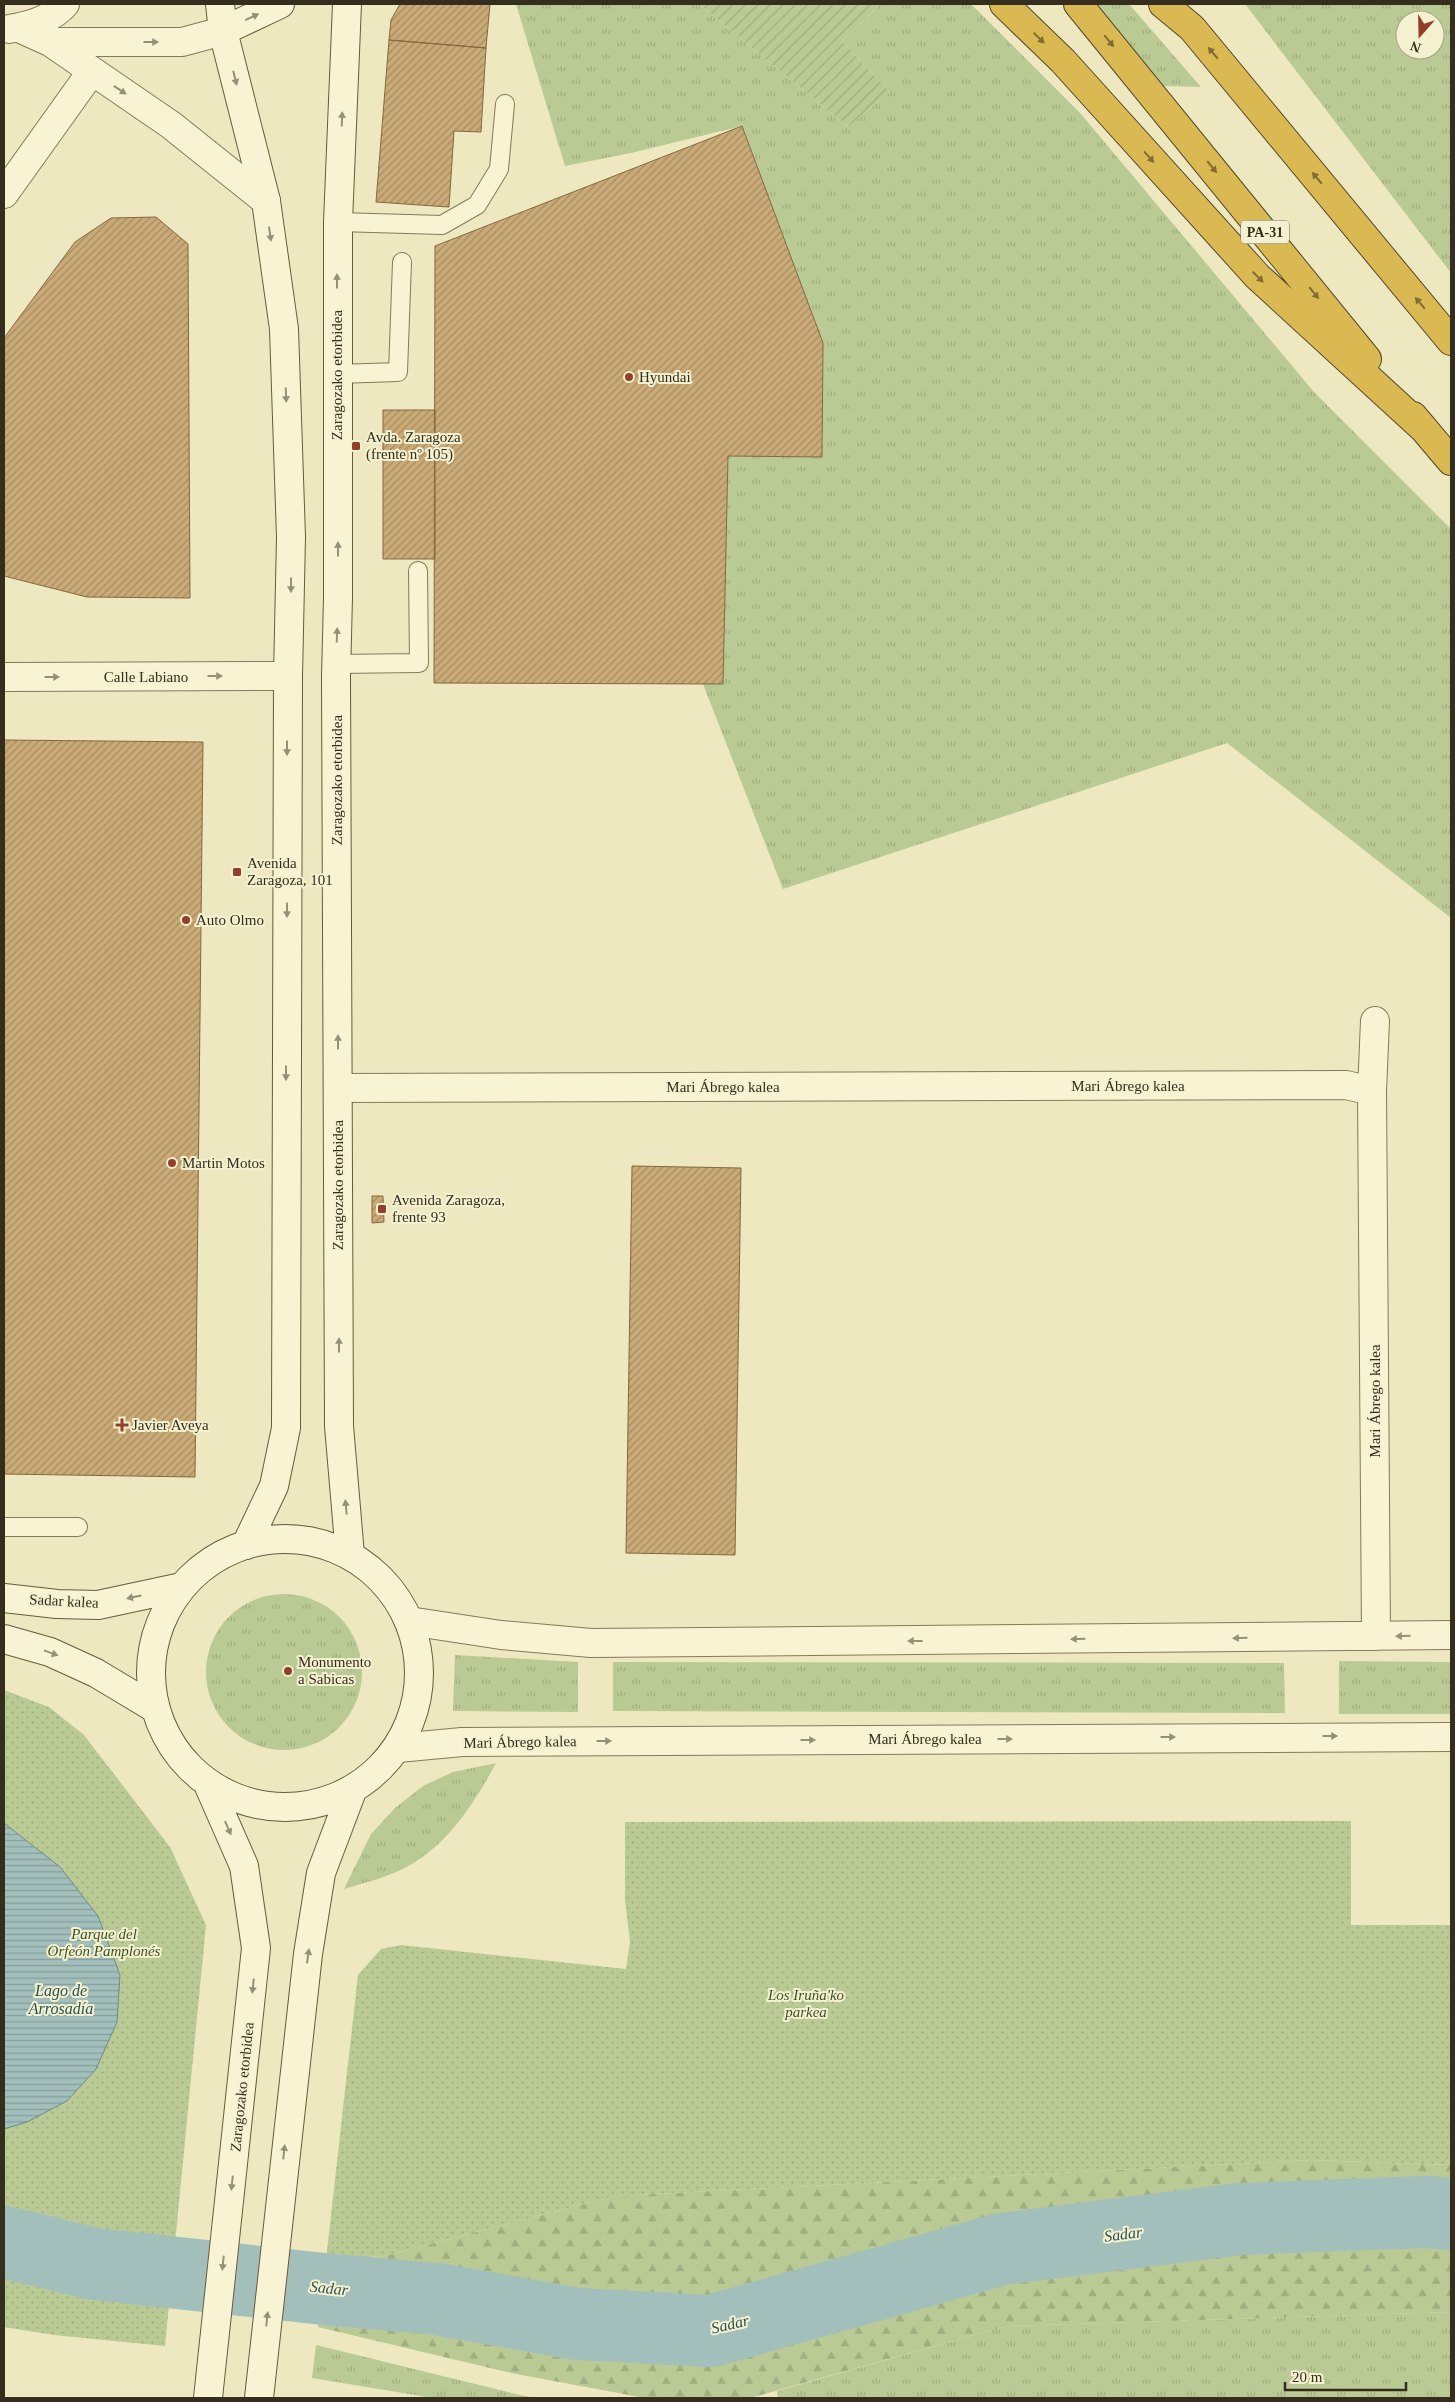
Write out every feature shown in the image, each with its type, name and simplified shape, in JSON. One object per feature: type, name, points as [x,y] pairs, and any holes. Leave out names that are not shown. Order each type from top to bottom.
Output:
[{"type":"highway","points":[[1004,4],[1063,61],[1257,276],[1425,430]]},
{"type":"highway","name":"PA-31","points":[[1078,4],[1451,462]]},
{"type":"highway","points":[[1163,4],[1192,28]]},
{"type":"highway","points":[[1178,4],[1192,28],[1451,341]]},
{"type":"main road","points":[[11,29],[57,14],[65,4]]},
{"type":"main road","points":[[220,4],[223,31],[266,201],[284,329],[291,537],[288,676],[286,1428],[274,1486],[246,1544]]},
{"type":"main road","points":[[50,42],[182,42],[223,31],[280,4]]},
{"type":"main road","name":"Zaragozako etorbidea","points":[[347,4],[338,222],[338,597],[336,664],[339,1426],[350,1555]]},
{"type":"main road","points":[[11,29],[50,42],[171,125],[266,201]]},
{"type":"main road","points":[[4,194],[92,71]]},
{"type":"main road","name":"Calle Labiano","points":[[4,677],[288,676]]},
{"type":"main road","points":[[1372,1092],[1375,1020]]},
{"type":"main road","name":"Mari Ábrego kalea","points":[[338,1088],[1346,1085],[1372,1092],[1376,1636]]},
{"type":"main road","points":[[281,1539],[316,1542],[350,1555],[385,1583],[409,1621],[420,1664],[416,1708],[398,1748],[352,1791],[317,1804],[279,1808],[242,1801],[208,1784],[176,1751],[156,1709],[151,1666],[160,1624],[182,1587],[211,1561],[246,1544],[281,1539]]},
{"type":"main road","name":"Sadar kalea","points":[[4,1598],[57,1604],[98,1605],[182,1587]]},
{"type":"main road","points":[[409,1621],[501,1635],[591,1643],[1451,1635]]},
{"type":"main road","points":[[4,1639],[50,1652],[73,1662],[96,1673],[156,1709]]},
{"type":"main road","name":"Mari Ábrego kalea","points":[[398,1748],[472,1742],[1451,1737]]},
{"type":"main road","name":"Zaragozako etorbidea","points":[[208,1784],[244,1866],[256,1948],[208,2398]]},
{"type":"main road","points":[[259,2398],[277,2218],[308,1954],[321,1873],[352,1791]]},
{"type":"lane","points":[[338,222],[442,225],[477,205],[499,169],[505,104]]},
{"type":"lane","points":[[337,374],[398,372],[402,262]]},
{"type":"lane","points":[[336,664],[419,663],[418,572]]},
{"type":"lane","points":[[4,1527],[78,1527]]},
{"type":"green space","points":[[516,4],[699,4],[848,127],[890,92],[842,41],[881,4],[971,4],[1081,114],[1314,392],[1451,529],[1451,918],[1227,743],[783,889],[703,684],[723,684],[728,456],[822,456],[823,343],[742,126],[631,153],[565,166]]},
{"type":"green space","points":[[699,4],[881,4],[842,41],[890,92],[848,127]]},
{"type":"green space","points":[[1095,4],[1129,4],[1201,87],[1164,86]]},
{"type":"green space","points":[[1245,4],[1451,4],[1451,273]]},
{"type":"green space","points":[[276,1594],[292,1594],[307,1597],[321,1603],[339,1617],[353,1635],[359,1649],[362,1672],[359,1695],[353,1709],[339,1727],[321,1741],[307,1747],[292,1750],[276,1750],[261,1747],[247,1741],[229,1727],[219,1715],[209,1695],[206,1680],[206,1664],[209,1649],[215,1635],[229,1617],[241,1607],[261,1597]]},
{"type":"green space","points":[[455,1655],[578,1662],[578,1712],[453,1711]]},
{"type":"green space","points":[[1339,1661],[1451,1662],[1451,1714],[1339,1714]]},
{"type":"green space","points":[[613,1662],[1284,1663],[1285,1713],[613,1711]]},
{"type":"green space","name":"Parque del Orfeón Pamplonés","points":[[4,1690],[49,1707],[84,1735],[170,1847],[206,1925],[165,2346],[54,2335],[4,2327]]},
{"type":"green space","points":[[496,1763],[470,1807],[460,1820],[424,1856],[394,1873],[344,1889],[371,1834],[395,1808],[423,1786],[453,1772]]},
{"type":"green space","name":"Los Iruña'ko parkea","points":[[1351,1821],[1351,1925],[1451,1925],[1451,2165],[1311,2160],[615,2196],[384,2256],[326,2260],[358,1975],[381,1949],[401,1945],[626,1969],[630,1942],[625,1900],[625,1822]]},
{"type":"green space","points":[[1311,2160],[1451,2165],[1451,2312],[1006,2326],[750,2398],[645,2398],[511,2373],[318,2327],[326,2260],[384,2256],[615,2196]]},
{"type":"green space","points":[[1451,2312],[1451,2398],[778,2398],[777,2391],[1006,2326]]},
{"type":"green space","points":[[316,2345],[535,2398],[433,2398],[312,2378]]},
{"type":"water","name":"Lago de Arrosadía","points":[[4,1823],[60,1867],[98,1916],[120,1975],[117,2022],[96,2069],[67,2101],[27,2122],[4,2129]]},
{"type":"building","points":[[400,4],[490,4],[486,48],[389,40],[391,20]]},
{"type":"building","points":[[389,40],[486,48],[481,132],[454,131],[449,207],[376,202]]},
{"type":"building","name":"Hyundai","points":[[742,126],[823,343],[822,457],[728,456],[723,684],[434,683],[435,246]]},
{"type":"building","points":[[156,217],[188,244],[190,598],[87,597],[4,576],[4,338],[75,242],[111,218]]},
{"type":"building","points":[[383,410],[435,410],[435,559],[383,559]]},
{"type":"building","points":[[4,740],[203,742],[195,1477],[4,1474]]},
{"type":"building","points":[[632,1166],[741,1168],[735,1555],[626,1553]]},
{"type":"building","points":[[372,1196],[383,1196],[384,1222],[372,1223]]},
{"type":"waterway","name":"Sadar","points":[[4,2242],[95,2264],[333,2290],[437,2299],[577,2324],[711,2331],[1002,2249],[1239,2219],[1427,2212],[1451,2214]]},
{"type":"place","name":"Hyundai","points":[[629,377]]},
{"type":"place","name":"Avda. Zaragoza (frente nº 105)","points":[[356,446]]},
{"type":"place","name":"Avenida Zaragoza, 101","points":[[237,872]]},
{"type":"place","name":"Auto Olmo","points":[[186,920]]},
{"type":"place","name":"Martin Motos","points":[[172,1163]]},
{"type":"place","name":"Avenida Zaragoza, frente 93","points":[[382,1209]]},
{"type":"place","name":"Javier Aveya","points":[[122,1425]]},
{"type":"place","name":"Monumento a Sabicas","points":[[288,1671]]}]
